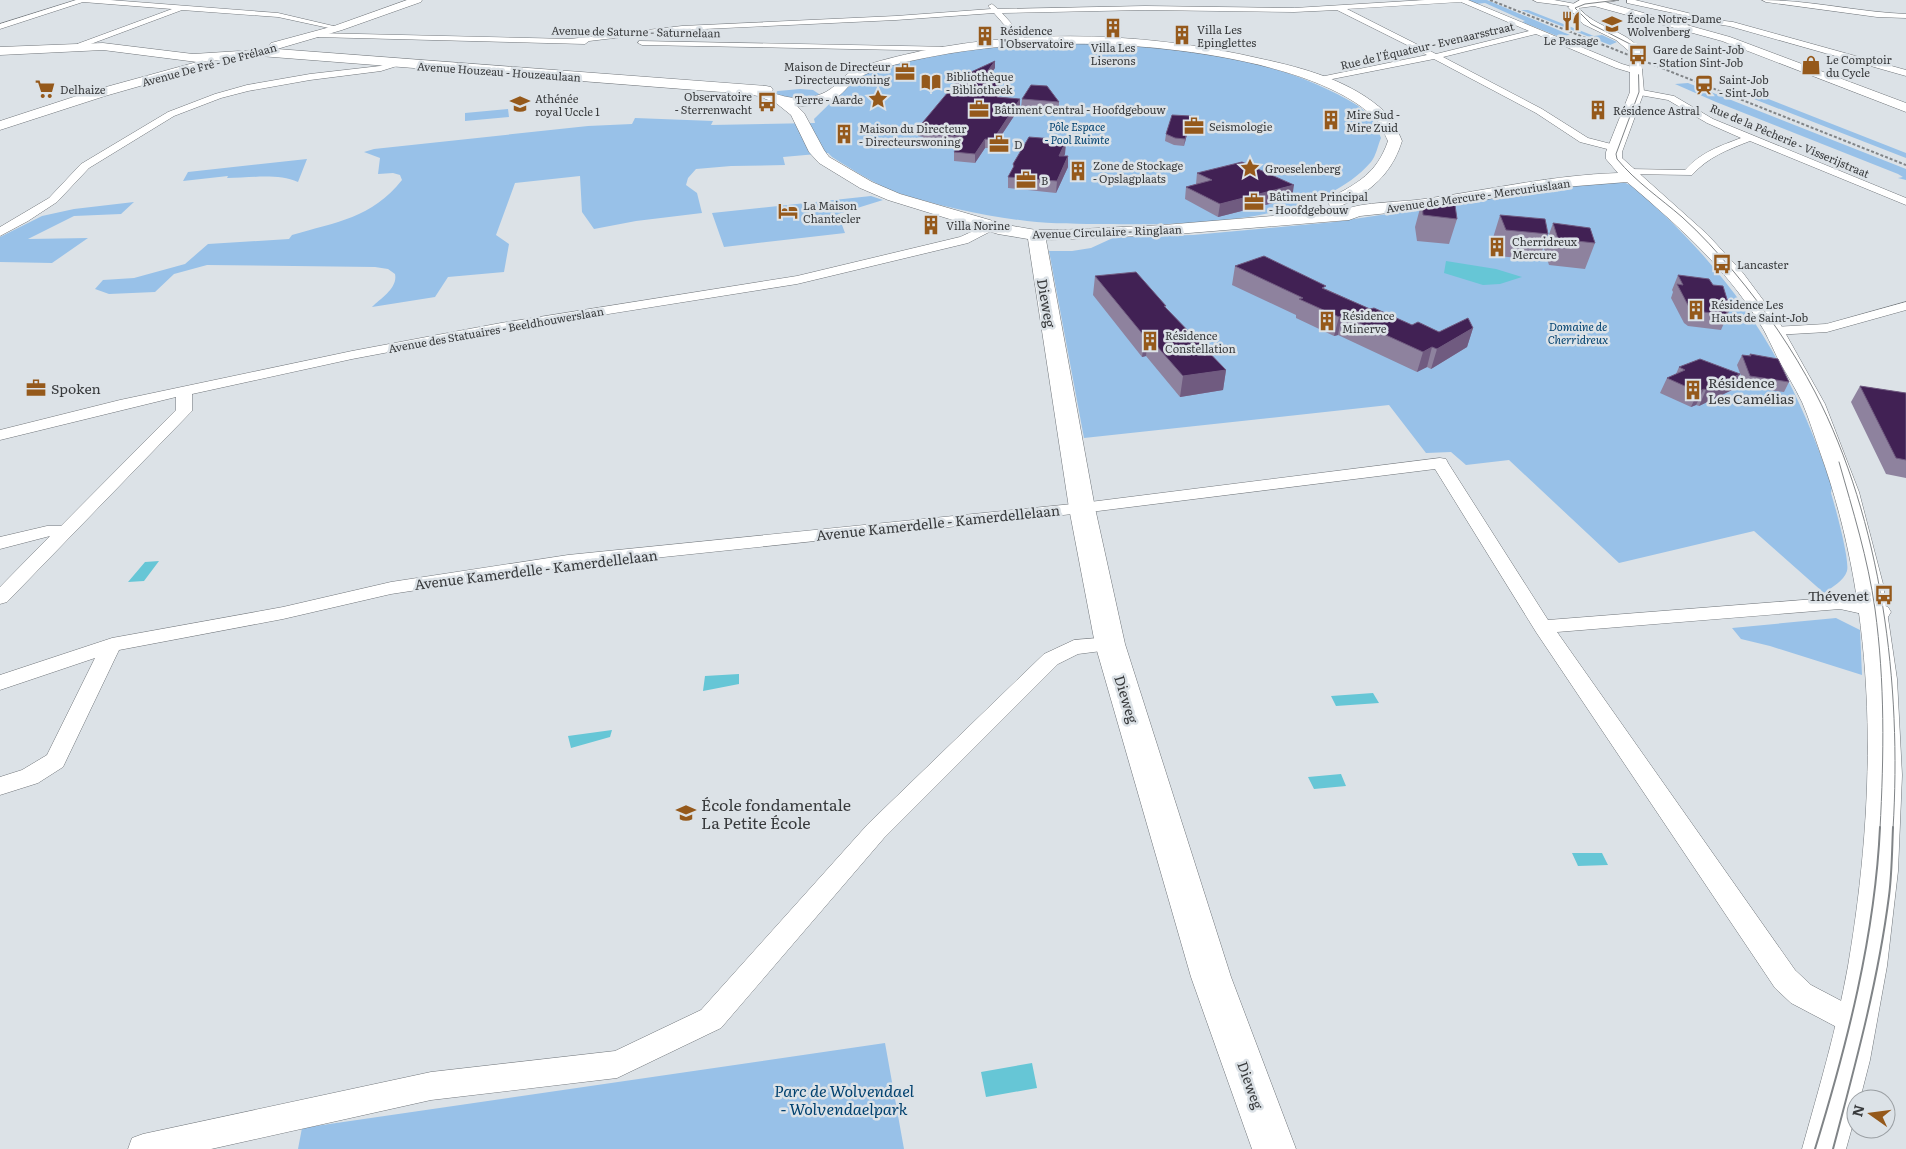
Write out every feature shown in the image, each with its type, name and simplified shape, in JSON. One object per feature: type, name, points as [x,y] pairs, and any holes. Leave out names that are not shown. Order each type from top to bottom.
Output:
[{"type":"street","points":[[0,27],[83,0],[278,15],[338,28]]},
{"type":"street","name":"Avenue De Fré - De Frélaan","points":[[0,126],[100,92],[316,35],[417,0]]},
{"type":"street","points":[[988,0],[1024,42]]},
{"type":"street","points":[[1324,0],[1436,56],[1538,111],[1584,140],[1615,148]]},
{"type":"street","points":[[572,42],[682,28],[896,18],[996,11],[1076,8],[1294,10],[1462,0],[1619,66],[1636,70]]},
{"type":"street","points":[[1537,0],[1585,2],[1615,0]]},
{"type":"street","points":[[1766,0],[1881,15],[1906,16]]},
{"type":"street","points":[[1630,1],[1704,18],[1708,21]]},
{"type":"street","points":[[1824,1149],[1858,1024],[1873,942],[1882,874],[1889,794],[1889,679],[1881,612],[1869,547],[1842,458],[1811,390],[1772,325],[1742,285],[1699,236],[1627,171],[1614,156],[1615,148],[1637,92],[1634,49],[1626,42],[1587,22],[1574,9],[1574,6],[1585,2],[1669,23],[1748,46],[1906,108]]},
{"type":"street","points":[[80,46],[185,7]]},
{"type":"street","points":[[1669,23],[1708,21],[1730,24],[1906,73]]},
{"type":"street","name":"Rue de l'Équateur - Evenaarsstraat","points":[[1320,80],[1436,56],[1539,31]]},
{"type":"street","name":"Avenue de Saturne - Saturnelaan","points":[[316,35],[954,49]]},
{"type":"street","name":"Avenue Circulaire - Ringlaan","points":[[1103,41],[1188,49],[1256,61],[1320,80],[1341,89],[1379,114],[1388,126],[1395,141],[1386,165],[1377,175],[1332,208],[1271,221],[1164,230],[1036,235],[991,227],[959,215],[894,197],[866,185],[824,160],[816,152],[806,132],[804,122],[824,97],[832,94],[853,75],[890,62],[954,49],[1024,42],[1103,41]]},
{"type":"street","points":[[0,51],[80,46],[116,48],[175,57],[197,58],[217,58],[252,52]]},
{"type":"street","name":"Avenue Houzeau - Houzeaulaan","points":[[252,52],[747,90],[773,95]]},
{"type":"street","points":[[0,232],[53,200],[85,166],[171,114],[218,96],[248,88],[310,77],[381,68],[397,63]]},
{"type":"street","points":[[828,81],[853,75]]},
{"type":"street","points":[[773,95],[787,87]]},
{"type":"street","points":[[773,95],[802,102],[824,97],[820,90],[809,87]]},
{"type":"street","name":"Rue de la Pêcherie - Visserijstraat","points":[[1637,92],[1670,98],[1710,121],[1906,202]]},
{"type":"street","points":[[773,95],[797,113],[804,122]]},
{"type":"street","points":[[1627,171],[1688,173],[1698,162],[1717,150],[1749,138]]},
{"type":"street","name":"Avenue de Mercure - Mercuriuslaan","points":[[1356,211],[1380,210],[1460,199],[1627,171]]},
{"type":"street","name":"Avenue Circulaire - Ringlaan","points":[[1332,208],[1353,214],[1356,211]]},
{"type":"street","name":"Avenue des Statuaires - Beeldhouwerslaan","points":[[0,435],[184,391],[340,357],[501,327],[797,280],[964,240],[991,227]]},
{"type":"street","name":"Dieweg","points":[[1036,235],[1082,508],[1110,644],[1211,977],[1274,1149]]},
{"type":"street","points":[[1772,325],[1827,328],[1906,306]]},
{"type":"street","points":[[0,598],[184,411],[184,391]]},
{"type":"street","name":"Avenue Kamerdelle - Kamerdellelaan","points":[[0,683],[112,646],[283,613],[390,588],[568,561],[1082,508],[1440,463],[1544,627]]},
{"type":"street","points":[[0,543],[46,531],[65,531]]},
{"type":"street","points":[[1858,1024],[1800,994],[1785,979],[1544,627],[1840,603],[1881,612]]},
{"type":"street","points":[[143,1149],[431,1086],[617,1064],[711,1018],[876,830],[1051,659],[1074,647],[1110,644]]},
{"type":"street","points":[[0,786],[30,777],[55,761],[112,646]]},
{"type":"green space","points":[[1465,0],[1487,0],[1570,35],[1557,36],[1522,22],[1525,21],[1485,3],[1475,4]]},
{"type":"green space","points":[[1521,10],[1528,10],[1594,36],[1602,35],[1617,42],[1610,45]]},
{"type":"green space","name":"Pôle Espace - Pool Ruimte","points":[[1078,42],[1208,54],[1272,68],[1303,79],[1333,92],[1363,109],[1375,124],[1381,138],[1376,154],[1371,162],[1347,183],[1318,198],[1284,210],[1247,217],[1173,224],[1067,224],[1037,222],[978,213],[898,193],[864,176],[828,153],[783,157],[785,165],[696,169],[688,178],[686,185],[697,193],[702,213],[636,221],[594,229],[582,212],[580,176],[515,183],[496,235],[509,244],[504,272],[448,277],[435,297],[372,307],[388,292],[395,279],[395,274],[388,269],[375,267],[207,265],[174,274],[155,292],[109,294],[95,289],[103,280],[134,278],[185,264],[208,244],[289,239],[292,235],[338,222],[366,211],[390,193],[402,180],[400,175],[393,173],[378,174],[380,158],[364,152],[374,149],[588,126],[632,124],[635,118],[713,121],[711,125],[815,123],[814,119],[840,94],[868,72],[942,52],[1027,44]]},
{"type":"green space","points":[[1688,83],[1906,169],[1906,180],[1898,178],[1903,177],[1898,174],[1675,84]]},
{"type":"green space","points":[[813,90],[819,94],[815,98],[803,100],[772,93],[778,91]]},
{"type":"green space","points":[[1753,93],[1906,153],[1906,158],[1741,94]]},
{"type":"green space","points":[[508,109],[509,117],[465,121],[465,113]]},
{"type":"green space","points":[[307,159],[298,182],[272,177],[227,178],[228,176],[183,181],[188,172]]},
{"type":"green space","name":"Domaine de Cherridreux","points":[[1607,181],[1623,182],[1633,186],[1669,219],[1729,287],[1777,359],[1797,398],[1815,441],[1832,487],[1831,493],[1839,520],[1847,571],[1841,581],[1824,593],[1754,531],[1619,563],[1509,460],[1466,465],[1451,452],[1426,453],[1389,405],[1084,438],[1049,251],[1072,251],[1091,248],[1115,237],[1193,235],[1334,222]]},
{"type":"green space","points":[[871,196],[883,200],[838,214],[845,233],[724,247],[712,213]]},
{"type":"green space","points":[[134,202],[121,214],[74,216],[28,239],[88,238],[52,263],[0,262],[0,237],[42,216],[74,209]]},
{"type":"green space","points":[[1836,618],[1860,630],[1862,675],[1770,646],[1741,639],[1732,628]]},
{"type":"green space","name":"Parc de Wolvendael - Wolvendaelpark","points":[[885,1043],[904,1149],[298,1149],[302,1128]]},
{"type":"shaded area","points":[[1446,261],[1496,269],[1522,277],[1500,284],[1483,285],[1444,273]]},
{"type":"shaded area","points":[[159,561],[144,581],[128,582],[145,562]]},
{"type":"shaded area","points":[[739,674],[739,684],[703,691],[705,676]]},
{"type":"shaded area","points":[[1373,693],[1379,703],[1336,706],[1331,696]]},
{"type":"shaded area","points":[[612,730],[610,737],[571,748],[568,736]]},
{"type":"shaded area","points":[[1341,774],[1346,786],[1314,789],[1308,777]]},
{"type":"shaded area","points":[[1572,853],[1602,853],[1608,865],[1578,866]]},
{"type":"shaded area","points":[[1032,1063],[1037,1088],[986,1097],[981,1072]]},
{"type":"building","points":[[995,61],[984,76],[999,77],[997,97],[1020,99],[993,140],[985,139],[975,154],[954,152],[964,139],[961,138],[963,137],[923,134],[927,129],[918,128],[964,73],[969,73]]},
{"type":"building","points":[[1031,85],[1047,86],[1059,102],[1022,99]]},
{"type":"building","points":[[1172,115],[1191,116],[1185,139],[1175,138],[1166,134]]},
{"type":"building","points":[[1029,137],[1066,140],[1059,156],[1068,156],[1057,181],[1008,177],[1014,166],[1013,164]]},
{"type":"building","points":[[1242,162],[1294,185],[1220,204],[1186,187],[1212,180],[1197,173]]},
{"type":"building","points":[[1422,201],[1455,205],[1457,219],[1423,215]]},
{"type":"building","points":[[1500,215],[1545,219],[1548,234],[1506,230]]},
{"type":"building","points":[[1553,223],[1590,228],[1595,243],[1558,239]]},
{"type":"building","points":[[1264,256],[1326,286],[1322,288],[1412,325],[1418,322],[1439,332],[1468,318],[1473,328],[1437,349],[1432,347],[1423,352],[1342,315],[1339,317],[1299,299],[1303,298],[1235,266]]},
{"type":"building","points":[[1136,272],[1166,306],[1164,306],[1226,370],[1183,376],[1148,336],[1145,337],[1095,276]]},
{"type":"building","points":[[1678,275],[1709,279],[1713,285],[1723,286],[1730,309],[1724,308],[1728,315],[1690,309],[1677,284],[1683,285]]},
{"type":"building","points":[[1750,354],[1778,359],[1789,382],[1750,376],[1742,355],[1751,356]]},
{"type":"building","points":[[1700,359],[1740,374],[1698,392],[1667,378],[1685,370],[1679,367]]},
{"type":"building","points":[[1860,386],[1906,393],[1906,460],[1896,458]]},
{"type":"tram line","points":[[1618,0],[1585,4],[1575,8],[1591,24],[1632,45],[1638,55],[1639,92],[1616,154],[1617,159],[1640,182],[1703,237],[1757,300],[1788,345],[1815,392],[1838,442],[1857,494],[1871,549],[1890,661],[1894,718],[1895,774],[1893,829]]},
{"type":"tram line","points":[[1839,462],[1860,535],[1875,609],[1881,664],[1883,719],[1880,829]]},
{"type":"tram line","points":[[1815,1149],[1838,1070],[1858,990],[1872,909],[1880,827]]},
{"type":"tram line","points":[[1833,1149],[1865,1024],[1879,960],[1890,887],[1893,827]]},
{"type":"railway","points":[[1490,0],[1906,165]]},
{"type":"place","name":"Le Passage","points":[[1571,21]]},
{"type":"place","name":"École Notre-Dame Wolvenberg","points":[[1612,24]]},
{"type":"place","name":"Villa Les Liserons","points":[[1113,28]]},
{"type":"place","name":"Villa Les Epinglettes","points":[[1182,35]]},
{"type":"place","name":"Résidence l'Observatoire","points":[[985,36]]},
{"type":"place","name":"Gare de Saint-Job - Station Sint-Job","points":[[1638,55]]},
{"type":"place","name":"Le Comptoir du Cycle","points":[[1811,65]]},
{"type":"place","name":"Maison de Directeur - Directeurswoning","points":[[905,72]]},
{"type":"place","name":"Bibliothèque - Bibliotheek","points":[[931,82]]},
{"type":"place","name":"Saint-Job - Sint-Job","points":[[1704,85]]},
{"type":"place","name":"Delhaize","points":[[45,89]]},
{"type":"place","name":"Terre - Aarde","points":[[878,99]]},
{"type":"place","name":"Observatoire - Sterrenwacht","points":[[767,102]]},
{"type":"place","name":"Athénée royal Uccle 1","points":[[520,104]]},
{"type":"place","name":"Bâtiment Central - Hoofdgebouw","points":[[979,109]]},
{"type":"place","name":"Résidence Astral","points":[[1598,110]]},
{"type":"place","name":"Mire Sud - Mire Zuid","points":[[1331,120]]},
{"type":"place","name":"Seismologie","points":[[1194,126]]},
{"type":"place","name":"Maison du Directeur - Directeurswoning","points":[[844,134]]},
{"type":"place","name":"D","points":[[999,144]]},
{"type":"place","name":"Groeselenberg","points":[[1250,168]]},
{"type":"place","name":"Zone de Stockage - Opslagplaats","points":[[1078,171]]},
{"type":"place","name":"B","points":[[1026,180]]},
{"type":"place","name":"Bâtiment Principal - Hoofdgebouw","points":[[1254,202]]},
{"type":"place","name":"La Maison Chantecler","points":[[788,211]]},
{"type":"place","name":"Villa Norine","points":[[931,225]]},
{"type":"place","name":"Cherridreux Mercure","points":[[1497,247]]},
{"type":"place","name":"Lancaster","points":[[1722,264]]},
{"type":"place","name":"Résidence Les Hauts de Saint-Job","points":[[1696,310]]},
{"type":"place","name":"Résidence Minerve","points":[[1327,321]]},
{"type":"place","name":"Résidence Constellation","points":[[1150,341]]},
{"type":"place","name":"Spoken","points":[[36,388]]},
{"type":"place","name":"Résidence Les Camélias","points":[[1693,390]]},
{"type":"place","name":"Thévenet","points":[[1884,595]]},
{"type":"place","name":"École fondamentale La Petite École","points":[[686,813]]}]
